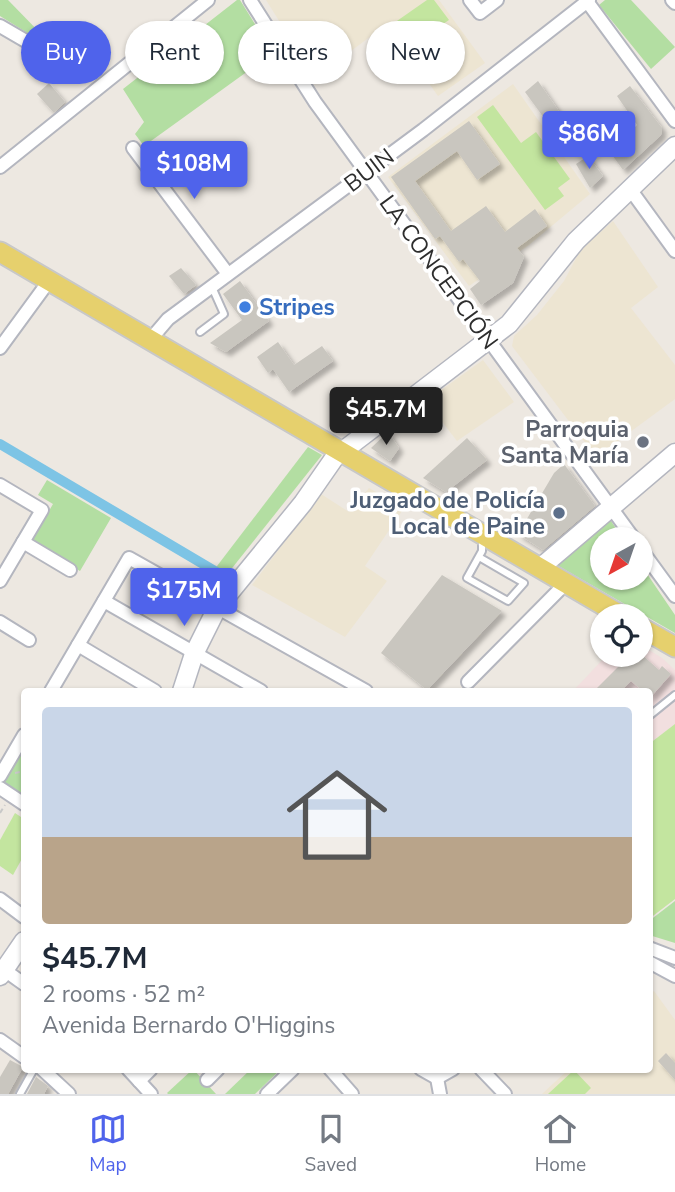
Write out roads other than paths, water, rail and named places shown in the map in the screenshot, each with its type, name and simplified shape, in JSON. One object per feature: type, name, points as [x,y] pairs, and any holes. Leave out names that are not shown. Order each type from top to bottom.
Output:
[{"type":"main road","points":[[0,252],[481,534],[515,561],[540,568],[602,604]]},
{"type":"main road","points":[[653,634],[675,647]]},
{"type":"street","points":[[0,167],[208,0]]},
{"type":"street","points":[[470,0],[480,13],[497,0]]},
{"type":"street","name":"LA CONCEPCIÓN","points":[[251,1],[293,70],[366,173],[625,527]]},
{"type":"street","points":[[587,1],[675,121]]},
{"type":"street","name":"BUIN","points":[[150,340],[163,323],[366,173],[587,1]]},
{"type":"street","points":[[0,26],[21,38]]},
{"type":"street","points":[[183,688],[194,654],[217,608],[289,521],[340,451],[489,340],[518,314],[576,241],[675,146]]},
{"type":"street","points":[[133,148],[228,274]]},
{"type":"street","points":[[630,189],[675,251]]},
{"type":"street","points":[[0,348],[49,281]]},
{"type":"street","points":[[540,568],[675,453]]},
{"type":"street","points":[[0,485],[42,510],[2,572]]},
{"type":"street","points":[[23,542],[70,570]]},
{"type":"street","points":[[53,688],[130,558],[361,688]]},
{"type":"street","points":[[653,566],[675,596]]},
{"type":"street","points":[[468,682],[566,583]]},
{"type":"street","points":[[104,601],[256,688]]},
{"type":"street","points":[[0,622],[29,640]]},
{"type":"street","points":[[78,645],[150,688]]},
{"type":"street","points":[[0,776],[21,740]]},
{"type":"street","points":[[0,788],[21,802]]},
{"type":"street","points":[[0,899],[21,915]]},
{"type":"street","points":[[21,945],[1,971],[21,982]]},
{"type":"street","points":[[653,950],[675,958]]},
{"type":"street","points":[[653,964],[675,976]]},
{"type":"street","points":[[0,1040],[21,1055]]},
{"type":"street","points":[[47,1073],[69,1094]]},
{"type":"street","points":[[132,1073],[151,1094]]},
{"type":"street","points":[[139,1081],[147,1073]]},
{"type":"street","points":[[208,1080],[214,1073]]},
{"type":"street","points":[[267,1094],[289,1073]]},
{"type":"street","points":[[334,1073],[352,1094]]},
{"type":"street","points":[[428,1073],[437,1078]]},
{"type":"street","points":[[437,1078],[446,1073]]},
{"type":"street","points":[[485,1073],[505,1094]]},
{"type":"street","points":[[437,1078],[440,1094]]},
{"type":"lane","points":[[200,332],[224,314],[212,287]]},
{"type":"lane","points":[[479,557],[524,583],[508,601],[467,578],[483,547],[481,534]]},
{"type":"lane","points":[[504,571],[515,561]]},
{"type":"lane","points":[[653,713],[675,695]]},
{"type":"lane","points":[[20,1094],[32,1073]]},
{"type":"waterway","points":[[0,444],[225,577]]},
{"type":"place","name":"Stripes","points":[[245,307]]},
{"type":"place","name":"Parroquia Santa María","points":[[643,442]]},
{"type":"place","name":"Juzgado de Policía Local de Paine","points":[[559,513]]}]
